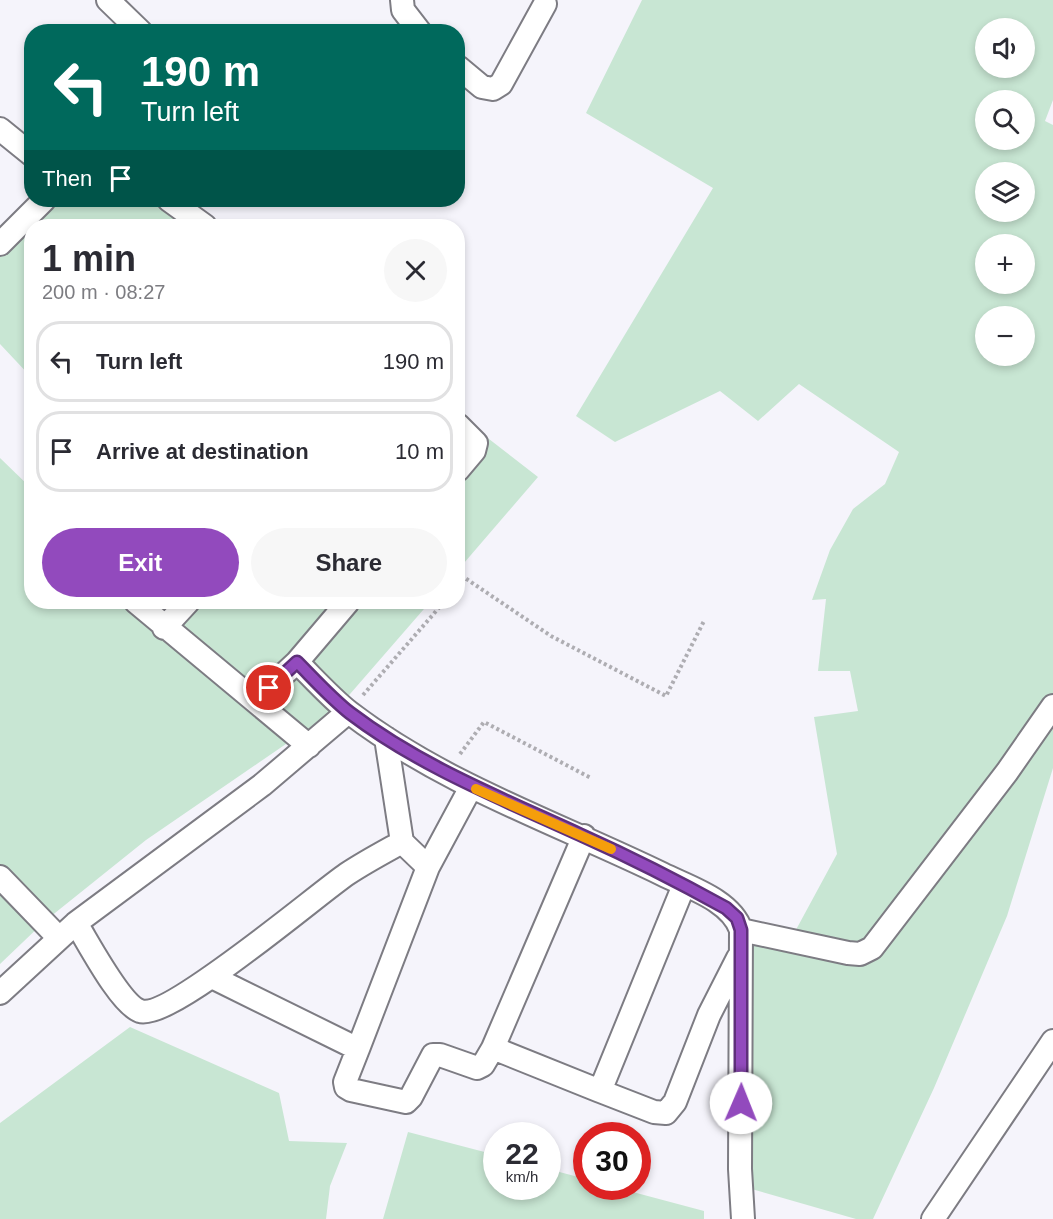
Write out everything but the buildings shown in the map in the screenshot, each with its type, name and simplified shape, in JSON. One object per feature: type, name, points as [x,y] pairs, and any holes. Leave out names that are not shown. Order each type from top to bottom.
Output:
[{"type":"street","points":[[108,0],[133,24]]},
{"type":"street","points":[[402,0],[403,10],[414,24]]},
{"type":"street","points":[[465,73],[482,87],[493,89],[501,84],[545,4]]},
{"type":"street","points":[[0,129],[24,148]]},
{"type":"street","points":[[25,219],[37,207]]},
{"type":"street","points":[[179,207],[195,219]]},
{"type":"street","points":[[0,244],[24,220]]},
{"type":"street","points":[[465,432],[476,443],[474,450],[465,461]]},
{"type":"street","points":[[144,609],[309,746]]},
{"type":"street","points":[[164,628],[182,609]]},
{"type":"street","points":[[255,701],[297,662],[342,609]]},
{"type":"street","points":[[297,662],[348,712],[386,738],[446,773],[471,787],[584,836],[684,885],[726,908],[737,918],[741,930],[740,1169],[743,1219]]},
{"type":"street","points":[[741,930],[849,953],[861,954],[872,948],[1013,764],[1053,706]]},
{"type":"street","points":[[0,993],[58,937],[262,785],[348,712]]},
{"type":"street","points":[[386,738],[402,842],[428,867]]},
{"type":"street","points":[[471,787],[428,867],[345,1082],[346,1087],[351,1090],[406,1102],[411,1097],[433,1055],[477,1068],[483,1065],[493,1048],[584,836]]},
{"type":"street","points":[[76,923],[124,998],[140,1011],[155,1010],[212,977],[348,874],[402,842]]},
{"type":"street","points":[[0,878],[58,937]]},
{"type":"street","points":[[600,1091],[684,885]]},
{"type":"street","points":[[493,1048],[654,1112],[666,1113],[675,1102],[709,1015],[740,956]]},
{"type":"street","points":[[212,977],[357,1049]]},
{"type":"street","points":[[933,1219],[1053,1041]]},
{"type":"path","points":[[465,578],[551,636],[666,696],[704,621]]},
{"type":"path","points":[[348,712],[438,609]]},
{"type":"path","points":[[446,773],[484,722],[591,778]]},
{"type":"green space","points":[[642,0],[1053,0],[1053,100],[1045,121],[1053,125],[1053,768],[1007,916],[934,1088],[873,1219],[856,1219],[748,1188],[745,920],[791,939],[837,854],[814,717],[858,711],[850,671],[818,671],[826,599],[812,600],[830,550],[853,509],[885,484],[899,452],[799,384],[758,421],[720,391],[615,442],[576,416],[713,188],[586,113]]},
{"type":"green space","points":[[32,207],[186,207],[203,219],[24,219],[24,370],[0,344],[0,237]]},
{"type":"green space","points":[[465,420],[538,477],[465,562]]},
{"type":"green space","points":[[0,458],[24,481],[24,609],[424,609],[337,709],[146,840],[45,921],[0,964]]},
{"type":"green space","points":[[130,1027],[279,1093],[289,1141],[347,1143],[330,1186],[326,1219],[0,1219],[0,1123]]},
{"type":"green space","points":[[408,1132],[483,1152],[483,1200],[561,1200],[561,1172],[573,1176],[573,1200],[651,1200],[651,1197],[704,1211],[704,1219],[383,1219]]},
{"type":"slow traffic","points":[[476,789],[611,849]]},
{"type":"route","points":[[269,688],[297,662],[348,712],[386,738],[446,773],[471,787],[584,836],[726,908],[737,918],[741,930],[741,1103]]}]
